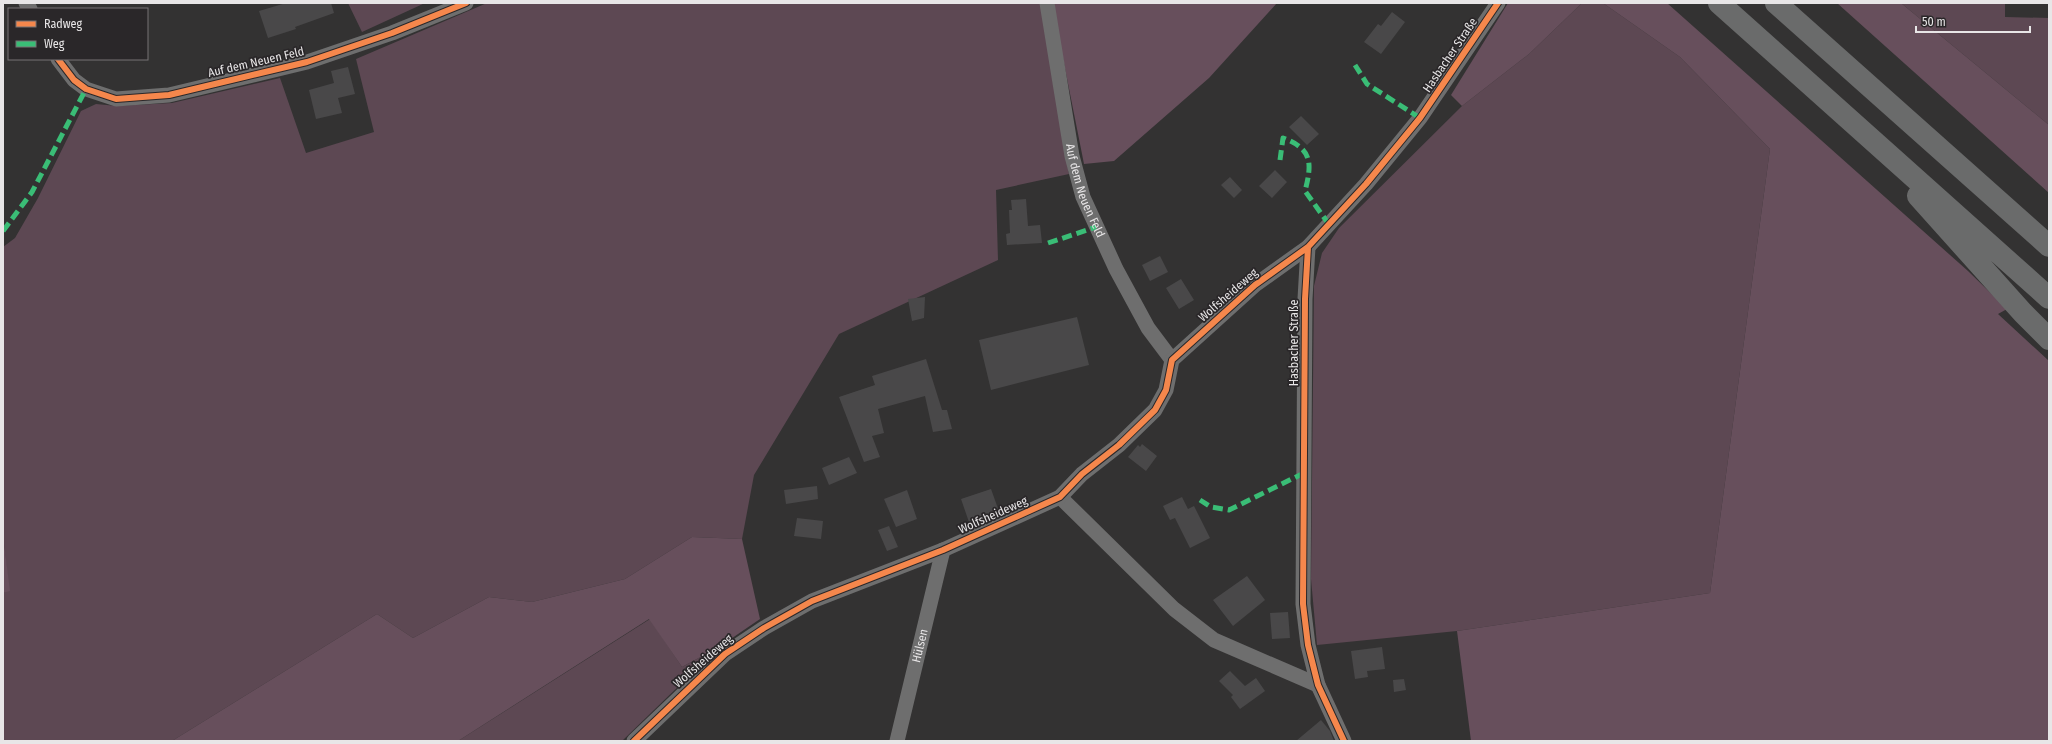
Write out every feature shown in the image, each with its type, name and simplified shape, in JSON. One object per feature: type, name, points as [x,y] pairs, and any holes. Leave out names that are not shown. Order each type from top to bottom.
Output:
[{"type":"highway","points":[[1718,3],[2049,298]]},
{"type":"highway","points":[[1776,3],[2049,246]]},
{"type":"highway","points":[[1869,137],[1930,211],[2023,313],[2049,339]]},
{"type":"street","name":"Auf dem Neuen Feld","points":[[59,60],[74,80],[86,89],[116,99],[169,94],[307,62],[366,42],[466,3]]},
{"type":"street","name":"Auf dem Neuen Feld","points":[[1047,3],[1072,156],[1083,197],[1116,269],[1145,322],[1172,360]]},
{"type":"street","name":"Hasbacher Straße","points":[[1344,741],[1318,685],[1308,645],[1303,604],[1305,299],[1308,247],[1366,184],[1420,118],[1498,3]]},
{"type":"street","name":"Wolfsheideweg","points":[[634,741],[725,654],[764,628],[812,601],[942,550],[1060,497],[1082,474],[1119,445],[1156,410],[1166,390],[1172,360],[1255,285],[1308,247]]},
{"type":"street","points":[[1060,497],[1174,609],[1214,640],[1318,685]]},
{"type":"street","name":"Hülsen","points":[[897,741],[942,550]]},
{"type":"shaded area","points":[[348,3],[425,3],[362,32]]},
{"type":"shaded area","points":[[487,3],[1042,3],[1069,174],[996,190],[998,260],[839,334],[754,475],[742,539],[692,537],[625,579],[532,602],[489,597],[413,638],[377,614],[172,741],[3,741],[3,593],[9,590],[3,535],[3,247],[15,238],[38,198],[81,111],[96,104],[117,106],[172,103],[280,78],[306,153],[374,132],[356,59]]},
{"type":"shaded area","points":[[1052,3],[1277,3],[1209,78],[1114,161],[1084,164]]},
{"type":"shaded area","points":[[1508,3],[1582,3],[1529,54],[1462,106],[1451,95]]},
{"type":"shaded area","points":[[1582,3],[1603,3],[1680,57],[1770,149],[1710,593],[1457,631],[1317,645],[1311,579],[1314,286],[1322,253],[1339,228],[1462,106],[1529,54]]},
{"type":"shaded area","points":[[1603,3],[1667,3],[1968,271],[2007,309],[1998,314],[2049,361],[2049,741],[1471,741],[1457,631],[1710,593],[1770,149],[1680,57]]},
{"type":"shaded area","points":[[1837,3],[1901,3],[2049,125],[2049,193]]},
{"type":"shaded area","points":[[1901,3],[2005,3],[2005,17],[2049,18],[2049,125]]},
{"type":"shaded area","points":[[3,535],[10,591],[3,593]]},
{"type":"shaded area","points":[[692,537],[742,539],[760,619],[719,647],[682,667],[649,619],[458,741],[172,741],[377,614],[413,638],[489,597],[532,602],[625,579]]},
{"type":"shaded area","points":[[650,619],[682,667],[719,647],[622,741],[458,741]]},
{"type":"building","points":[[286,3],[331,3],[334,13],[295,27],[296,29],[268,38],[259,11]]},
{"type":"building","points":[[1392,12],[1405,22],[1381,54],[1364,42],[1378,24],[1381,26]]},
{"type":"building","points":[[348,67],[355,94],[338,98],[342,113],[316,119],[309,90],[334,83],[331,71]]},
{"type":"building","points":[[1301,116],[1319,134],[1307,145],[1289,127]]},
{"type":"building","points":[[1275,170],[1287,182],[1272,198],[1259,186]]},
{"type":"building","points":[[1230,177],[1242,190],[1234,198],[1221,185]]},
{"type":"building","points":[[1026,199],[1028,226],[1040,225],[1042,243],[1007,245],[1006,234],[1010,233],[1009,210],[1012,210],[1011,200]]},
{"type":"building","points":[[1160,256],[1168,272],[1150,281],[1142,265]]},
{"type":"building","points":[[1181,279],[1194,300],[1179,309],[1166,288]]},
{"type":"building","points":[[925,297],[924,318],[912,321],[908,299]]},
{"type":"building","points":[[1077,317],[1089,365],[991,390],[979,340]]},
{"type":"building","points":[[926,359],[942,410],[947,410],[952,429],[933,432],[925,396],[878,409],[884,433],[872,436],[880,457],[864,462],[839,397],[875,385],[872,376]]},
{"type":"building","points":[[1142,444],[1157,456],[1146,471],[1128,457],[1138,445],[1140,447]]},
{"type":"building","points":[[849,457],[857,473],[829,485],[822,468]]},
{"type":"building","points":[[817,486],[818,499],[786,504],[784,490]]},
{"type":"building","points":[[991,489],[1000,514],[970,525],[961,499]]},
{"type":"building","points":[[907,490],[917,519],[896,527],[884,499]]},
{"type":"building","points":[[1182,497],[1188,509],[1194,506],[1210,538],[1190,548],[1175,518],[1170,520],[1163,506]]},
{"type":"building","points":[[797,518],[823,521],[821,539],[794,536]]},
{"type":"building","points":[[889,526],[898,547],[887,551],[878,530]]},
{"type":"building","points":[[1247,576],[1265,600],[1233,626],[1213,600]]},
{"type":"building","points":[[1288,612],[1290,638],[1272,639],[1270,613]]},
{"type":"building","points":[[1382,647],[1385,669],[1367,671],[1368,677],[1355,679],[1351,651]]},
{"type":"building","points":[[1230,671],[1245,686],[1256,678],[1265,691],[1240,709],[1231,697],[1233,695],[1219,681]]},
{"type":"building","points":[[1404,679],[1406,690],[1394,692],[1393,680]]},
{"type":"building","points":[[1321,720],[1330,731],[1334,741],[1296,741]]},
{"type":"marked path","points":[[1355,65],[1367,84],[1420,118]]},
{"type":"marked path","points":[[3,231],[32,192],[86,89]]},
{"type":"marked path","points":[[1280,160],[1283,138],[1293,142],[1305,152],[1309,165],[1309,173],[1305,191],[1328,223]]},
{"type":"marked path","points":[[1048,243],[1096,227]]},
{"type":"marked path","points":[[1200,500],[1211,507],[1229,510],[1304,473]]},
{"type":"cycle path","points":[[59,60],[74,80],[86,89],[116,99],[169,95],[307,62],[392,33],[466,3]]},
{"type":"cycle path","points":[[634,741],[725,654],[764,628],[812,601],[943,550],[1060,497],[1082,474],[1119,445],[1155,410],[1166,390],[1172,360],[1255,285],[1308,247],[1366,184],[1420,118],[1498,3]]},
{"type":"cycle path","points":[[1308,247],[1305,299],[1303,604],[1308,645],[1318,685],[1344,741]]}]
